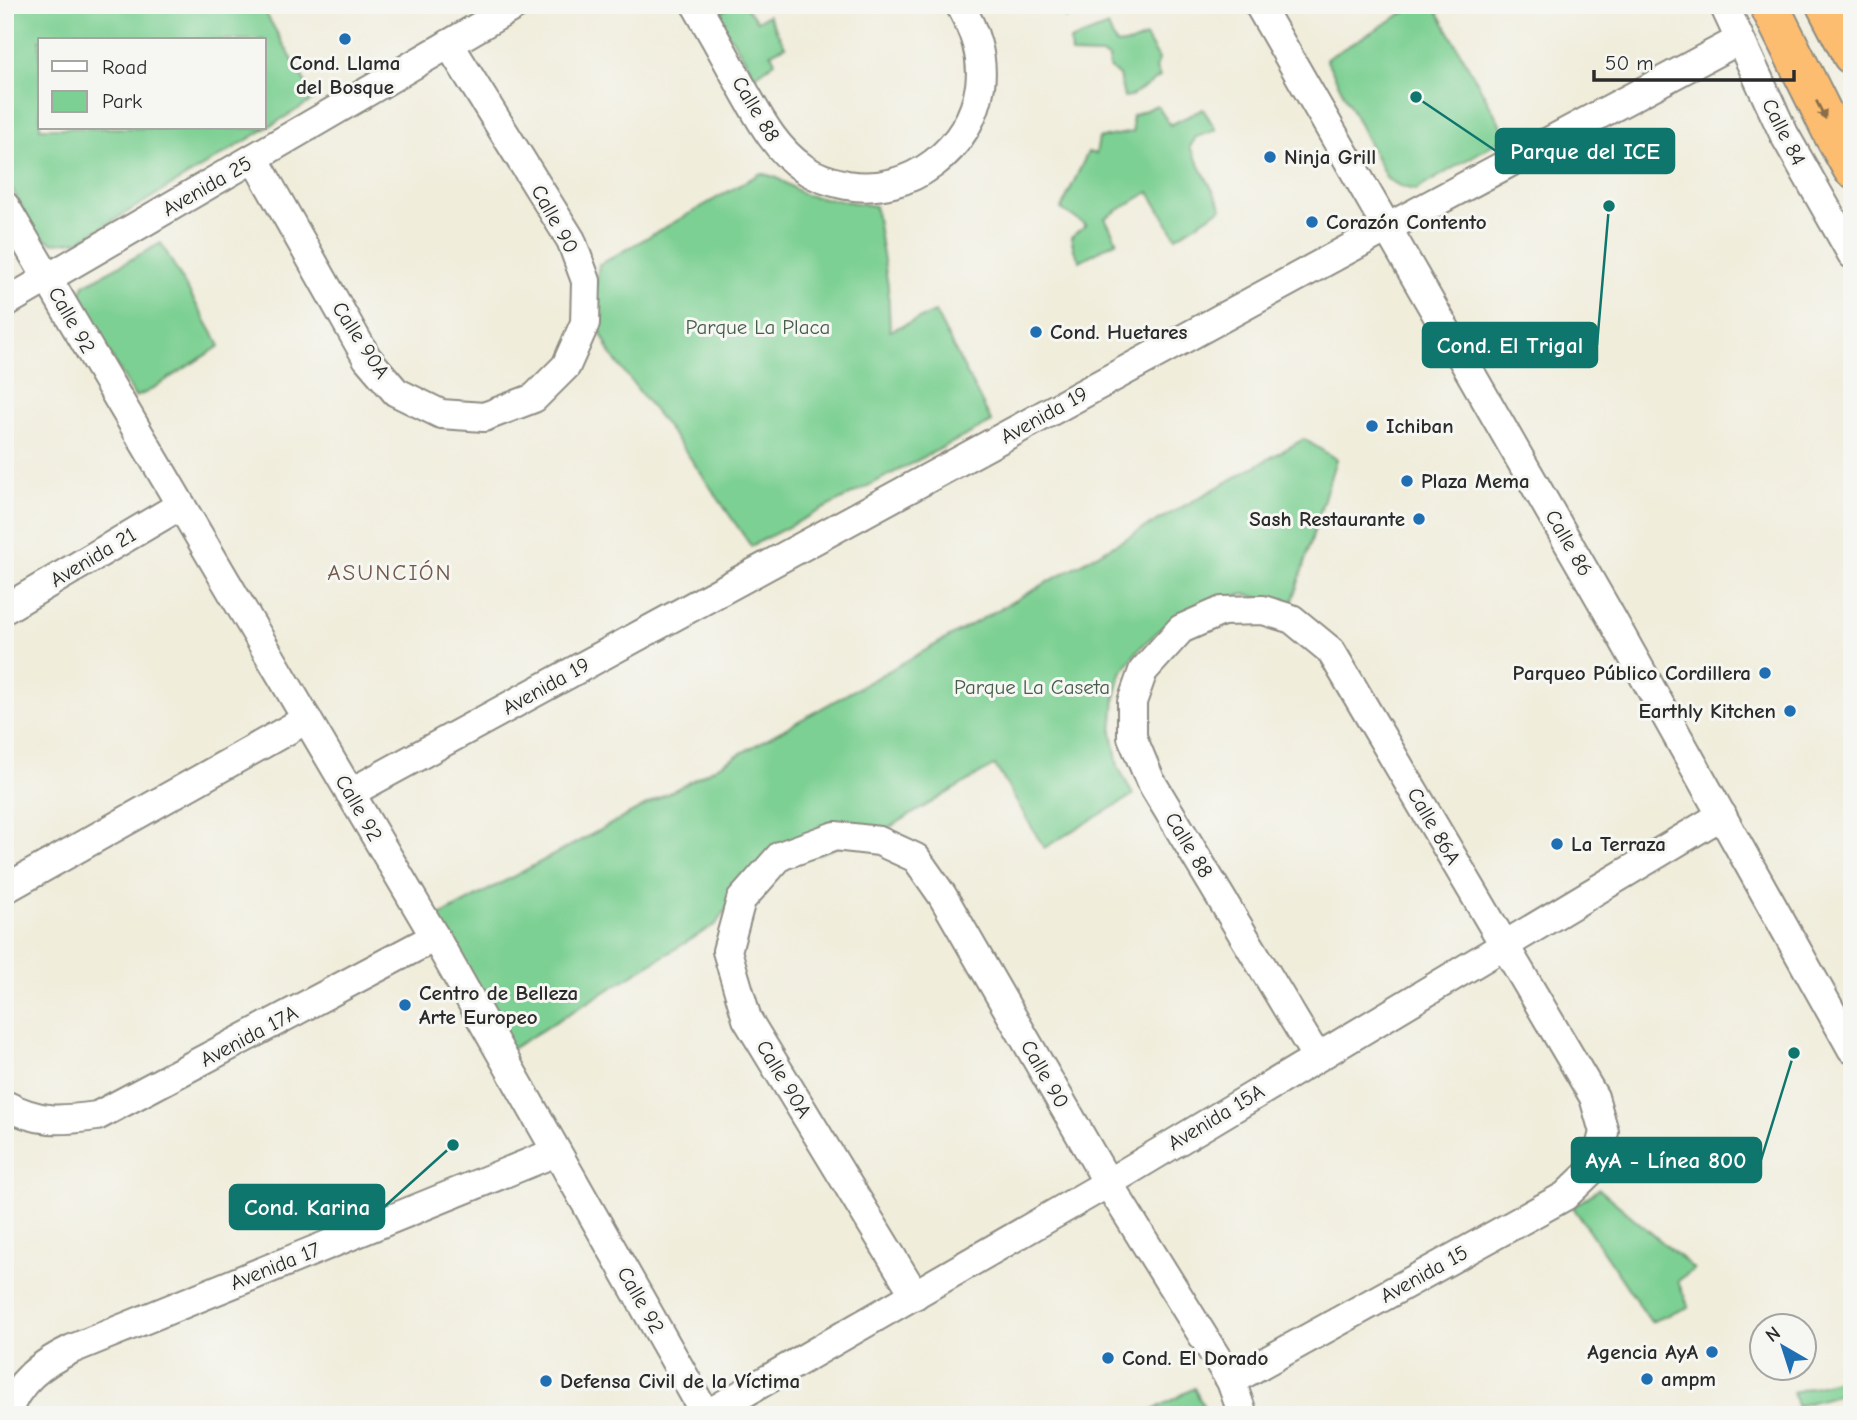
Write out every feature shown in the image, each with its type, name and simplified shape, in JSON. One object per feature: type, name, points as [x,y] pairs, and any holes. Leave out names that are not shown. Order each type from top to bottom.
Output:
[{"type":"highway","points":[[1769,5],[1852,168]]},
{"type":"highway","points":[[1826,5],[1852,55]]},
{"type":"street","name":"Avenida 25","points":[[5,303],[516,5]]},
{"type":"street","name":"Calle 88","points":[[696,5],[780,149],[805,170],[834,183],[860,187],[890,185],[925,171],[954,146],[972,117],[981,85],[980,54],[973,28],[960,5]]},
{"type":"street","name":"Calle 86","points":[[1259,5],[1602,601],[1852,1049]]},
{"type":"street","name":"Calle 84","points":[[1724,5],[1784,134],[1852,254]]},
{"type":"street","name":"Avenida 19","points":[[350,793],[1739,40]]},
{"type":"street","name":"Calle 90","points":[[449,44],[571,240],[586,281],[585,323],[566,366],[534,398]]},
{"type":"street","name":"Calle 90A","points":[[254,158],[367,358],[396,392],[441,414],[484,417],[534,398]]},
{"type":"street","name":"Calle 92","points":[[5,206],[435,937],[706,1415]]},
{"type":"street","name":"Avenida 21","points":[[5,609],[181,505]]},
{"type":"street","name":"Calle 86A","points":[[1181,629],[1222,611],[1263,610],[1293,619],[1331,651],[1594,1097],[1604,1132],[1600,1150]]},
{"type":"street","name":"Calle 88","points":[[1181,629],[1143,671],[1132,702],[1132,737],[1150,780],[1316,1056]]},
{"type":"street","points":[[5,889],[307,719]]},
{"type":"street","name":"Avenida 15A","points":[[706,1415],[1108,1183],[1722,815]]},
{"type":"street","name":"Calle 90","points":[[780,856],[835,836],[879,841],[916,858],[942,895],[1108,1183],[1231,1381],[1243,1415]]},
{"type":"street","name":"Calle 90A","points":[[780,856],[741,900],[727,950],[747,1019],[915,1295]]},
{"type":"street","name":"Avenida 17A","points":[[5,1105],[29,1116],[59,1121],[97,1116],[435,937]]},
{"type":"street","name":"Avenida 15","points":[[1231,1381],[1565,1196],[1595,1167],[1600,1150]]},
{"type":"street","name":"Avenida 17","points":[[8,1409],[29,1376],[72,1349],[556,1152]]},
{"type":"green space","points":[[5,5],[261,5],[315,99],[266,128],[266,38],[38,38],[38,130],[263,130],[79,241],[54,243],[36,235],[5,175]]},
{"type":"green space","points":[[732,5],[744,5],[757,21],[768,15],[785,46],[771,53],[775,62],[755,76],[717,15]]},
{"type":"green space","points":[[1061,5],[1119,5],[1103,15],[1092,8],[1066,18]]},
{"type":"green space","points":[[1417,5],[1434,5],[1507,136],[1416,190],[1402,187],[1387,179],[1326,59]]},
{"type":"green space","points":[[1108,26],[1116,45],[1146,37],[1159,59],[1156,68],[1160,77],[1131,96],[1124,97],[1119,76],[1109,67],[1109,58],[1102,55],[1071,54],[1070,41]]},
{"type":"green space","points":[[1157,105],[1170,125],[1203,109],[1216,130],[1196,137],[1190,147],[1222,208],[1176,237],[1149,192],[1105,218],[1117,241],[1080,261],[1071,237],[1086,225],[1061,209],[1088,152],[1096,154],[1099,138],[1133,132],[1132,116]]},
{"type":"green space","name":"Parque La Placa","points":[[761,173],[777,178],[805,195],[875,206],[888,286],[890,331],[935,312],[992,422],[751,546],[686,452],[612,356],[591,313],[599,265]]},
{"type":"green space","points":[[161,243],[220,346],[135,397],[78,299],[84,285]]},
{"type":"green space","name":"Parque La Caseta","points":[[1304,439],[1336,459],[1291,607],[1245,594],[1197,604],[1165,625],[1139,649],[1121,673],[1115,698],[1112,732],[1118,766],[1133,795],[1044,848],[995,765],[883,831],[748,878],[716,924],[511,1049],[438,917],[693,780]]},
{"type":"green space","points":[[1599,1189],[1694,1269],[1678,1281],[1689,1307],[1651,1322],[1573,1207]]},
{"type":"green space","points":[[1852,1377],[1852,1391],[1797,1406],[1793,1392]]},
{"type":"green space","points":[[1194,1388],[1208,1415],[1144,1415]]},
{"type":"place","name":"Cond. Llama del Bosque","points":[[345,39]]},
{"type":"place","name":"Parque del ICE","points":[[1416,97]]},
{"type":"place","name":"Ninja Grill","points":[[1270,157]]},
{"type":"place","name":"Cond. El Trigal","points":[[1609,206]]},
{"type":"place","name":"Corazón Contento","points":[[1312,222]]},
{"type":"place","name":"Cond. Huetares","points":[[1036,332]]},
{"type":"place","name":"Ichiban","points":[[1372,426]]},
{"type":"place","name":"Plaza Mema","points":[[1407,481]]},
{"type":"place","name":"Sash Restaurante","points":[[1419,519]]},
{"type":"place","name":"Parqueo Público Cordillera","points":[[1765,673]]},
{"type":"place","name":"Earthly Kitchen","points":[[1790,711]]},
{"type":"place","name":"La Terraza","points":[[1557,844]]},
{"type":"place","name":"Centro de Belleza Arte Europeo","points":[[405,1005]]},
{"type":"place","name":"AyA - Línea 800","points":[[1794,1053]]},
{"type":"place","name":"Cond. Karina","points":[[453,1145]]},
{"type":"place","name":"Agencia AyA","points":[[1712,1352]]},
{"type":"place","name":"Cond. El Dorado","points":[[1108,1358]]},
{"type":"place","name":"ampm","points":[[1647,1379]]},
{"type":"place","name":"Defensa Civil de la Víctima","points":[[546,1381]]},
{"type":"district","name":"ASUNCIÓN","points":[[390,572]]}]
